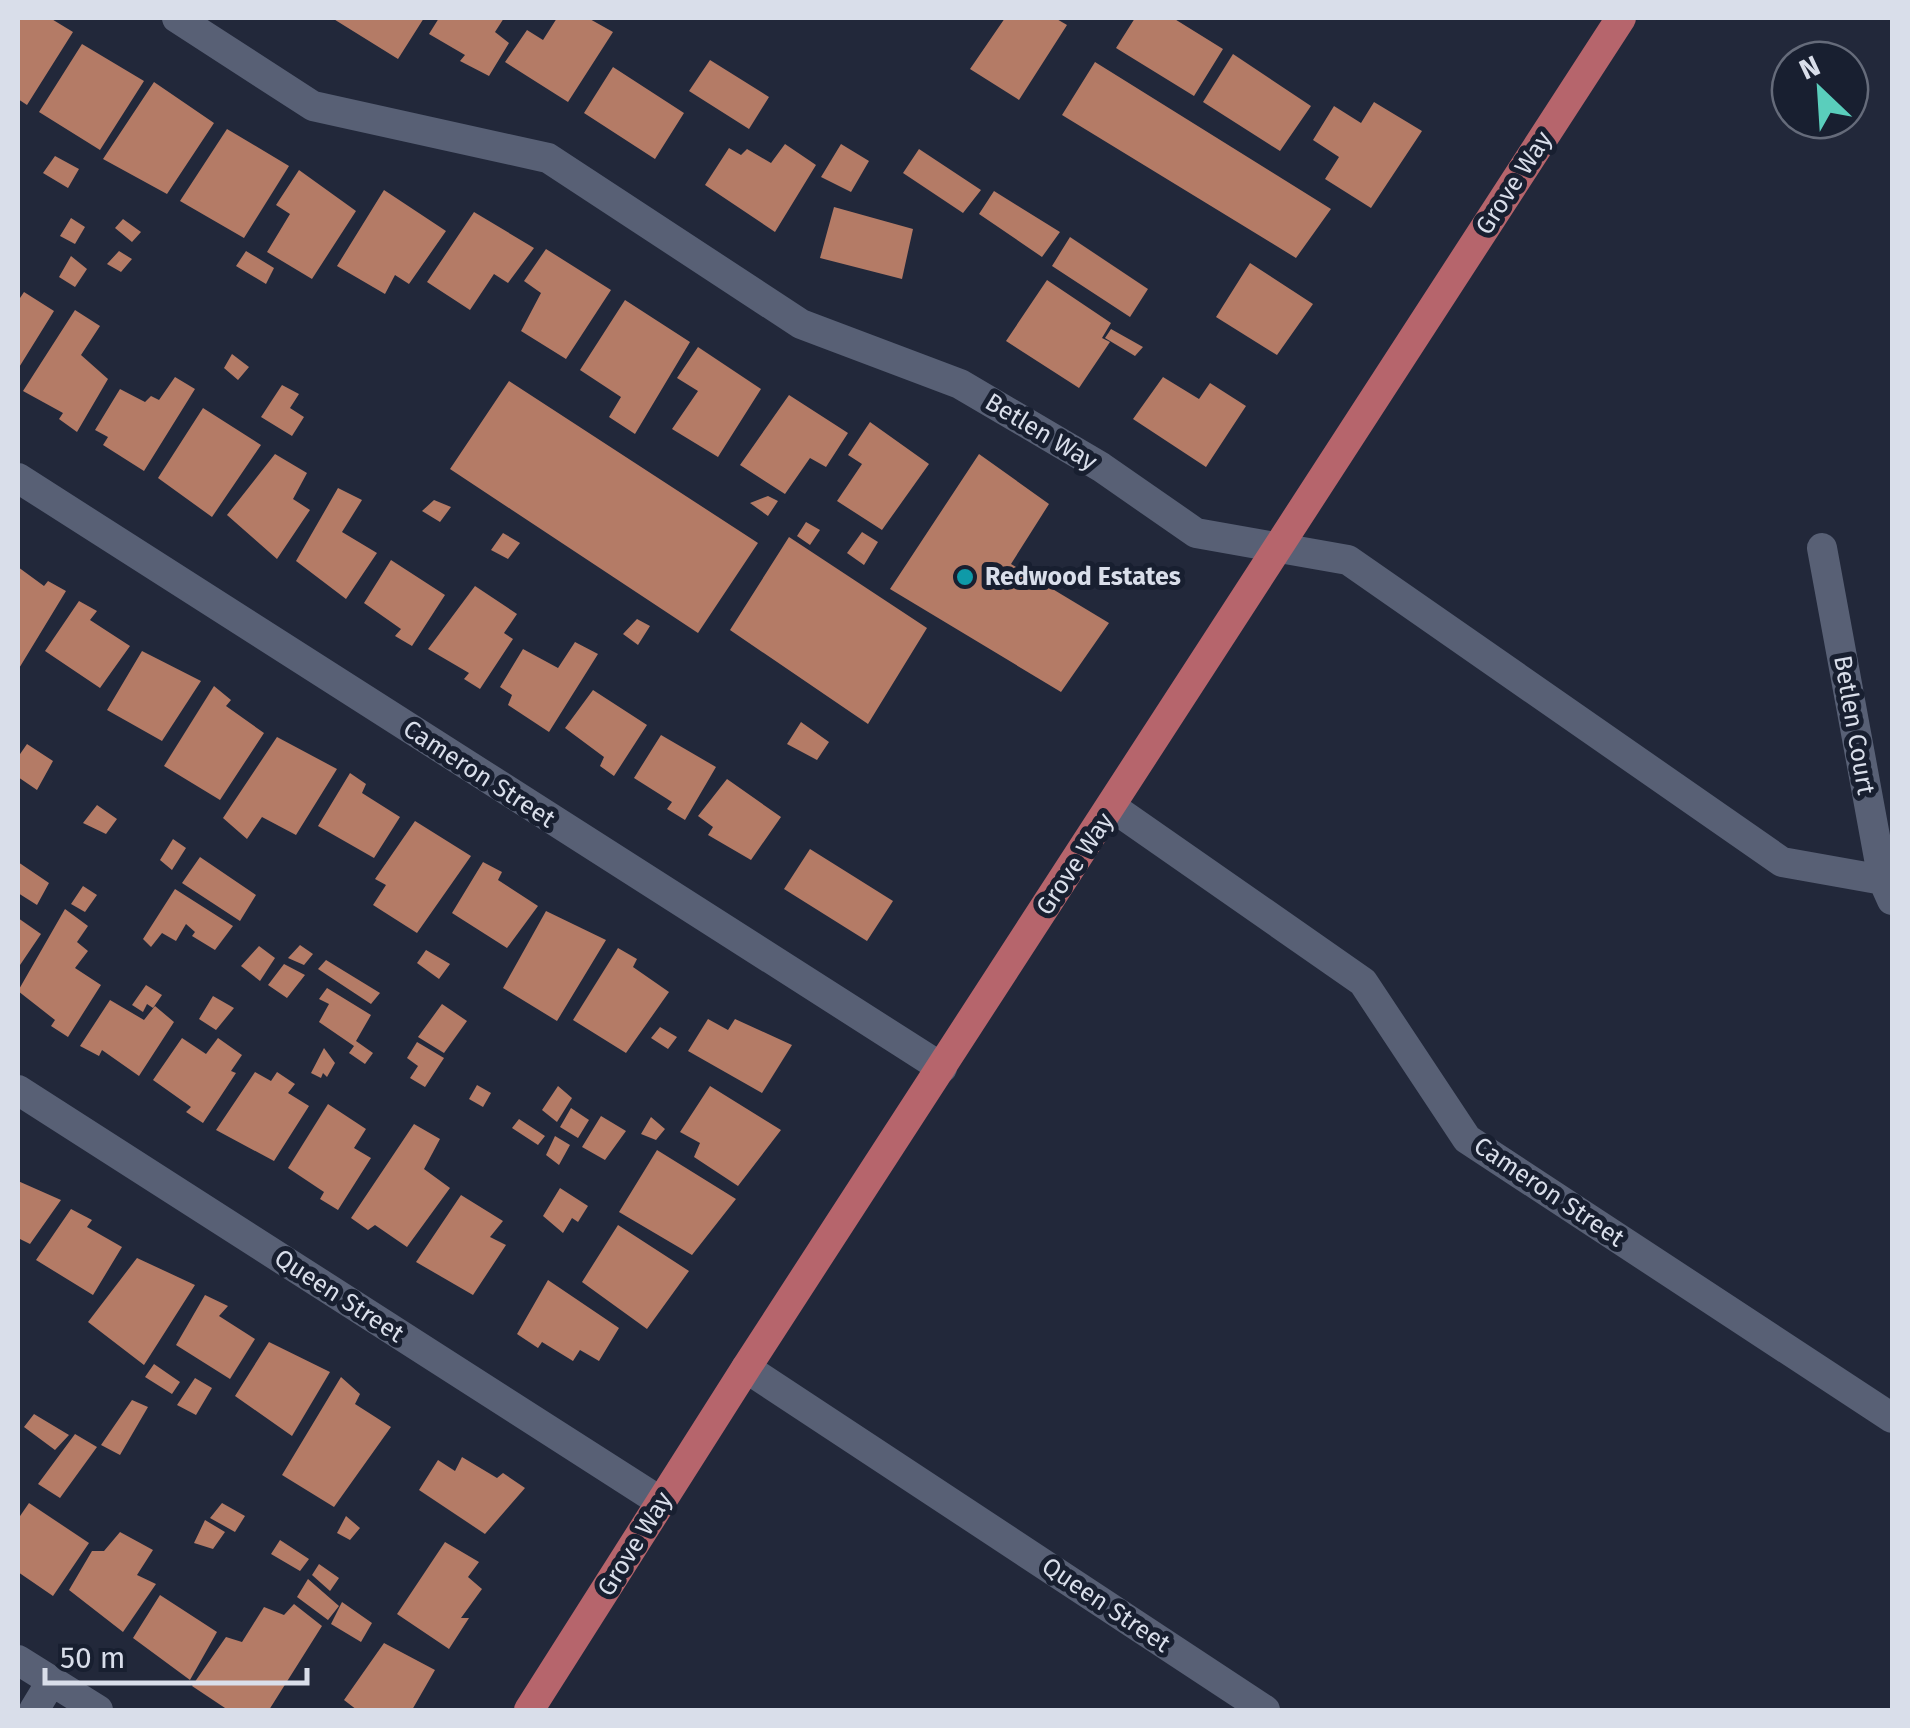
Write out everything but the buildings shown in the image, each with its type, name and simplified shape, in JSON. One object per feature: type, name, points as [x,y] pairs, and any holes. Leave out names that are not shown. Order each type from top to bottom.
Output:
[{"type":"main road","name":"Grove Way","points":[[530,1710],[746,1368],[1621,18]]},
{"type":"street","name":"Betlen Way","points":[[176,18],[313,106],[548,158],[801,324],[960,384],[1101,467],[1196,533],[1348,560],[1782,862],[1888,890]]},
{"type":"street","name":"Cameron Street","points":[[18,478],[942,1068]]},
{"type":"street","name":"Betlen Court","points":[[1822,548],[1888,890]]},
{"type":"street","name":"Cameron Street","points":[[1112,807],[1363,982],[1467,1139],[1892,1418]]},
{"type":"street","name":"Queen Street","points":[[18,1090],[661,1502]]},
{"type":"street","name":"Queen Street","points":[[746,1368],[1265,1710]]},
{"type":"street","points":[[18,1660],[98,1710]]},
{"type":"street","points":[[34,1710],[51,1682]]},
{"type":"place","name":"Redwood Estates","points":[[965,577]]}]
